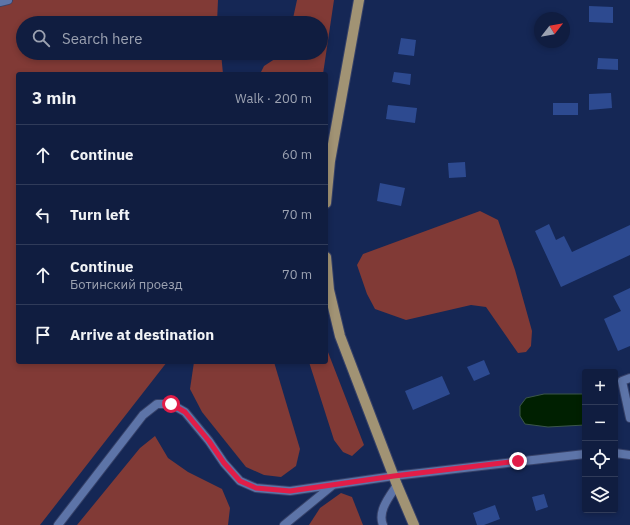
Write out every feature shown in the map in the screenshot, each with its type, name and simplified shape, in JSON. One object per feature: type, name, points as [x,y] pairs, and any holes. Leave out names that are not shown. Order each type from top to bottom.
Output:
[{"type":"main road","points":[[328,182],[330,162],[359,0]]},
{"type":"main road","points":[[328,279],[329,290],[340,336],[395,481],[414,525]]},
{"type":"lane","points":[[0,2],[8,0]]},
{"type":"lane","points":[[630,378],[622,381],[630,418]]},
{"type":"lane","points":[[58,525],[143,415],[157,404],[171,404],[185,412],[209,441],[224,463],[240,481],[256,488],[290,491],[333,484],[395,481],[582,454]]},
{"type":"lane","points":[[618,453],[630,454],[630,448]]},
{"type":"lane","points":[[383,525],[381,521],[384,505],[395,481]]},
{"type":"lane","points":[[284,525],[333,484]]},
{"type":"shaded area","points":[[0,0],[218,0],[217,16],[16,16],[16,60],[222,60],[223,72],[16,72],[16,364],[165,364],[40,525],[0,525]]},
{"type":"shaded area","points":[[297,0],[334,0],[328,40],[328,16],[294,16]]},
{"type":"shaded area","points":[[273,60],[325,60],[323,72],[261,72],[264,66]]},
{"type":"shaded area","points":[[480,211],[498,220],[515,270],[532,331],[531,346],[526,352],[518,353],[486,307],[471,305],[406,320],[375,309],[367,294],[357,265],[363,254]]},
{"type":"shaded area","points":[[328,352],[364,445],[352,456],[343,452],[334,440],[310,364],[328,364]]},
{"type":"shaded area","points":[[194,364],[275,364],[300,449],[296,466],[281,477],[264,475],[246,467],[202,412],[190,389]]},
{"type":"shaded area","points":[[544,394],[582,394],[582,425],[548,427],[525,424],[520,416],[520,406],[526,398]]},
{"type":"shaded area","points":[[155,436],[168,458],[188,472],[222,489],[230,508],[228,525],[77,525],[140,448]]},
{"type":"shaded area","points":[[341,493],[352,497],[363,525],[309,525],[320,508]]},
{"type":"building","points":[[589,6],[613,7],[613,23],[589,22]]},
{"type":"building","points":[[401,38],[416,40],[414,56],[398,54]]},
{"type":"building","points":[[598,58],[618,59],[618,70],[597,69]]},
{"type":"building","points":[[394,72],[411,74],[410,85],[392,82]]},
{"type":"building","points":[[611,93],[612,108],[589,110],[589,94]]},
{"type":"building","points":[[553,103],[578,103],[578,115],[553,115]]},
{"type":"building","points":[[388,105],[417,108],[415,123],[386,119]]},
{"type":"building","points":[[465,162],[466,177],[449,178],[448,163]]},
{"type":"building","points":[[380,183],[405,188],[401,206],[377,201]]},
{"type":"building","points":[[549,224],[556,240],[564,236],[572,252],[630,225],[630,255],[561,287],[535,231]]},
{"type":"building","points":[[630,288],[630,346],[618,351],[604,319],[621,311],[613,296]]},
{"type":"building","points":[[484,360],[490,374],[474,381],[467,367]]},
{"type":"building","points":[[442,376],[450,394],[413,410],[405,391]]},
{"type":"building","points":[[544,494],[548,507],[536,511],[532,497]]},
{"type":"building","points":[[495,505],[500,519],[484,525],[477,525],[473,513]]},
{"type":"route","points":[[171,404],[185,412],[209,441],[224,463],[240,481],[256,488],[290,491],[394,476],[518,461]]}]
